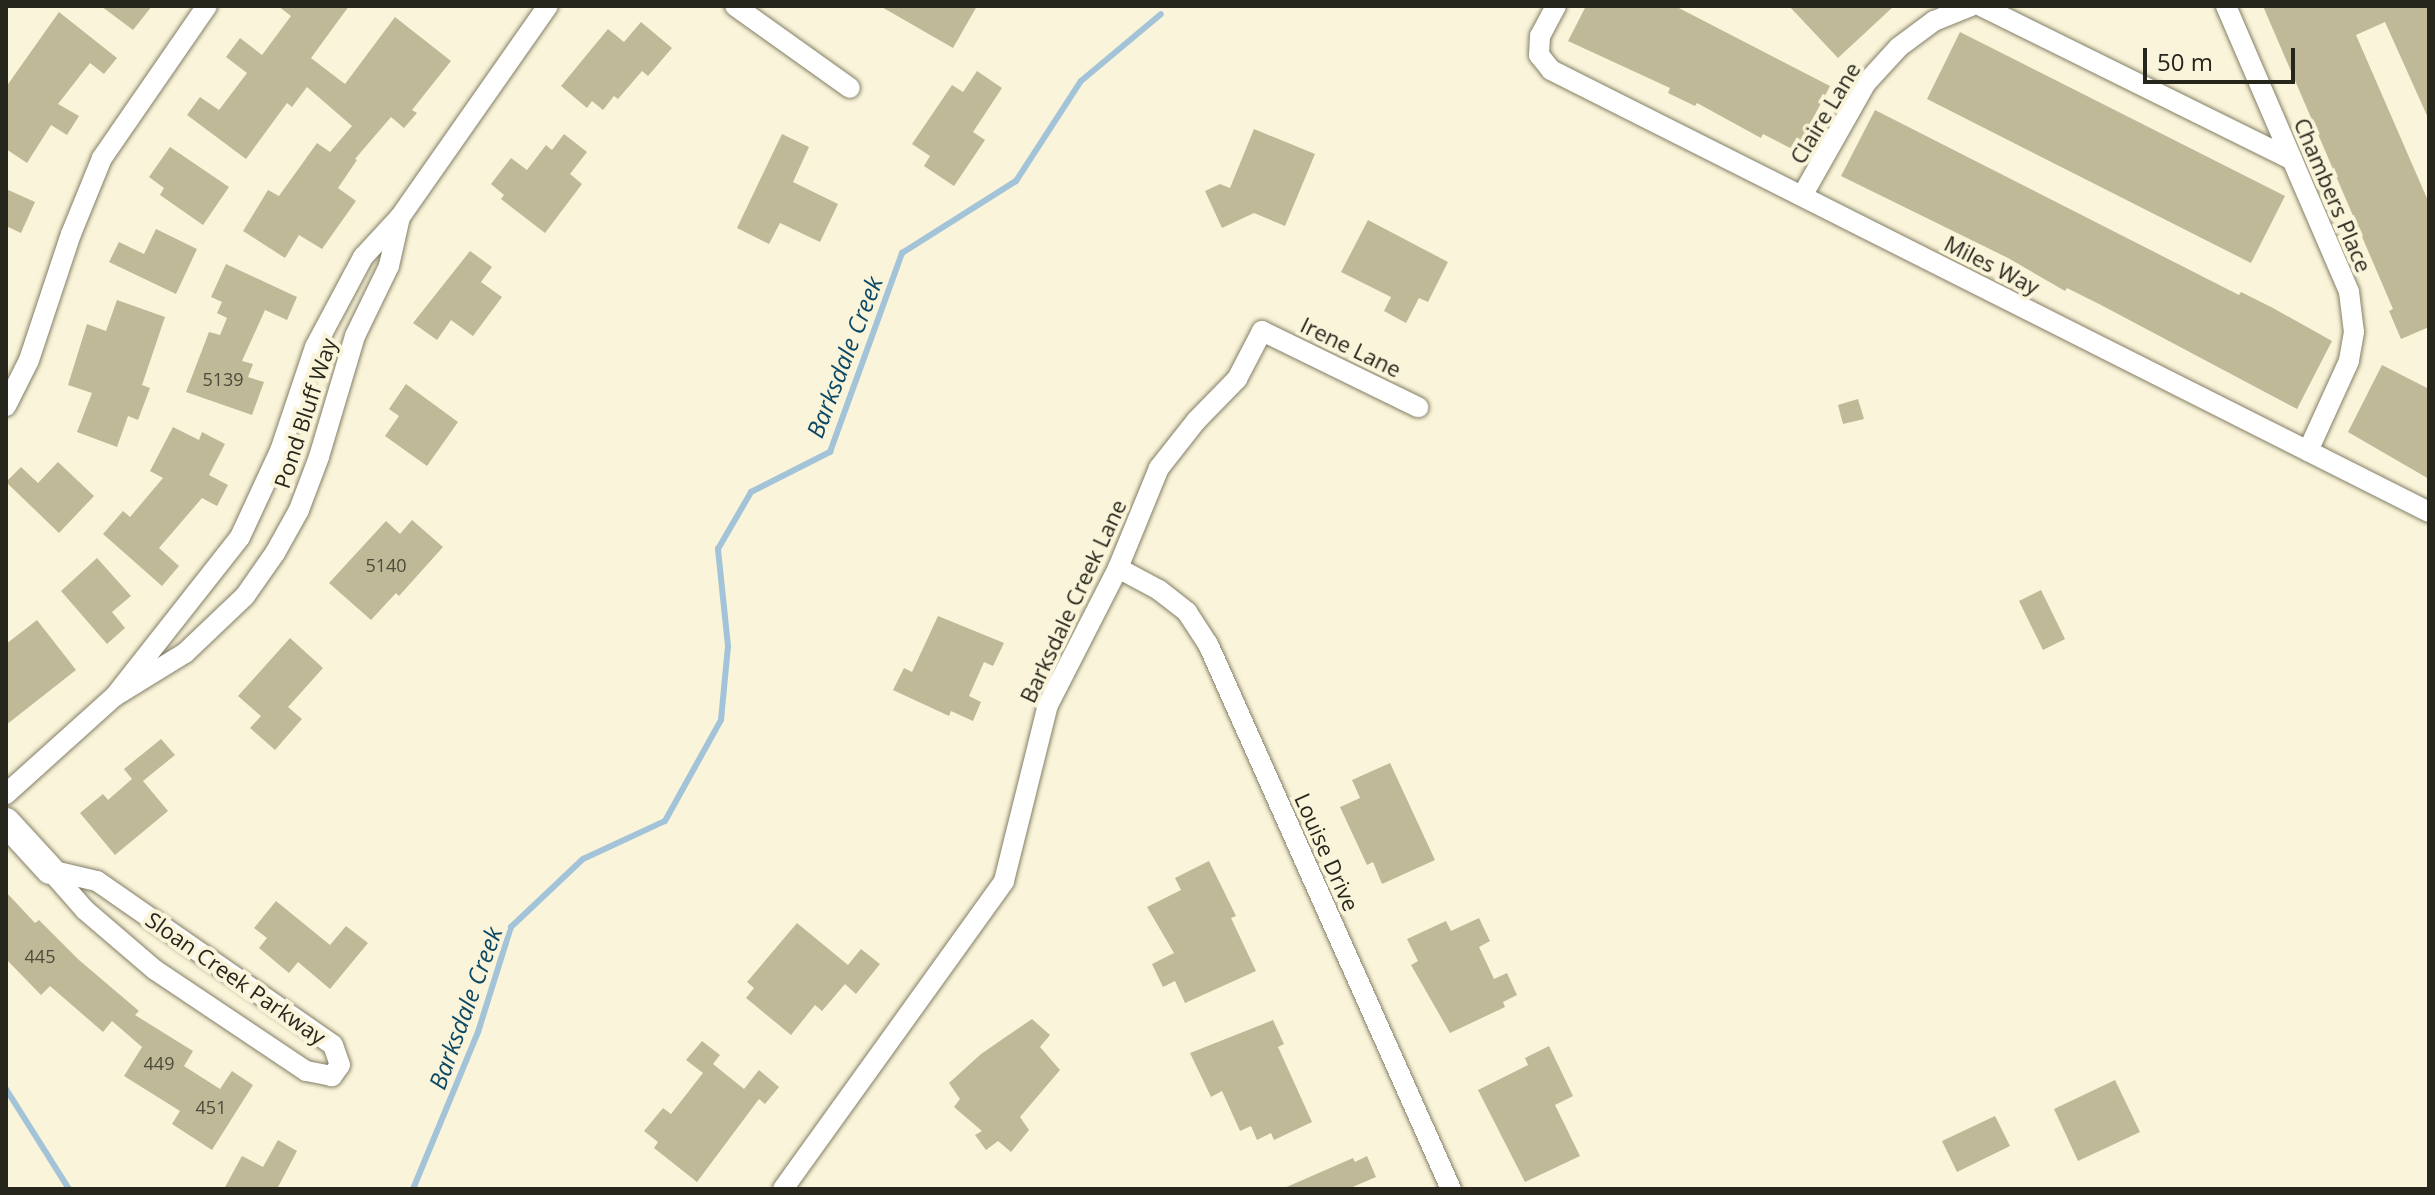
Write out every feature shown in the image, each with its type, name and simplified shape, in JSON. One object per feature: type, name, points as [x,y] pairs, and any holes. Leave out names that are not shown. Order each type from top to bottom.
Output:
[{"type":"street","points":[[6,406],[29,360],[71,234],[102,158],[207,6]]},
{"type":"street","name":"Pond Bluff Way","points":[[6,794],[115,696],[240,537],[280,451],[315,347],[363,257],[400,217],[548,6]]},
{"type":"street","points":[[735,6],[850,88]]},
{"type":"street","name":"Miles Way","points":[[1556,6],[1540,36],[1539,55],[1551,70],[2429,512]]},
{"type":"street","name":"Claire Lane","points":[[1802,196],[1866,83],[1911,38],[1934,21],[1971,6]]},
{"type":"street","points":[[1981,6],[2292,160]]},
{"type":"street","name":"Chambers Place","points":[[2226,6],[2349,292],[2354,332],[2349,361],[2308,451]]},
{"type":"street","name":"Pond Bluff Way","points":[[115,696],[185,653],[245,596],[275,553],[299,510],[318,461],[355,336],[389,266],[400,217]]},
{"type":"street","name":"Irene Lane","points":[[1262,331],[1418,407]]},
{"type":"street","name":"Barksdale Creek Lane","points":[[783,1189],[1004,881],[1048,705],[1118,568],[1159,468],[1196,421],[1237,379],[1262,331]]},
{"type":"street","name":"Louise Drive","points":[[1118,568],[1159,590],[1187,612],[1208,644],[1451,1189]]},
{"type":"street","name":"Sloan Creek Parkway","points":[[6,822],[85,910],[155,970],[306,1071],[332,1076],[340,1065],[333,1045],[97,881],[50,870]]},
{"type":"building","points":[[101,6],[152,6],[133,30]]},
{"type":"building","points":[[278,6],[349,6],[311,58],[345,84],[395,17],[451,61],[412,110],[417,113],[404,128],[391,117],[355,159],[338,188],[356,201],[322,249],[299,235],[285,258],[243,231],[268,190],[279,196],[317,143],[330,152],[352,126],[307,87],[292,107],[287,103],[246,159],[187,115],[200,97],[219,110],[247,73],[226,57],[240,38],[262,55],[291,16]]},
{"type":"building","points":[[880,6],[977,6],[953,48]]},
{"type":"building","points":[[1586,6],[1675,6],[1830,86],[1796,151],[1763,134],[1761,138],[1697,103],[1695,106],[1668,93],[1670,88],[1568,41]]},
{"type":"building","points":[[1789,6],[1894,6],[1838,58]]},
{"type":"building","points":[[2263,6],[2429,6],[2429,120],[2385,22],[2356,35],[2429,203],[2429,327],[2401,339],[2389,311],[2393,309]]},
{"type":"building","points":[[59,12],[117,58],[104,74],[90,63],[58,104],[79,116],[67,135],[51,125],[27,163],[6,149],[6,87]]},
{"type":"building","points":[[641,22],[672,48],[648,76],[642,71],[618,99],[614,96],[603,110],[592,101],[587,108],[561,86],[608,29],[624,42]]},
{"type":"building","points":[[1960,32],[2285,196],[2251,263],[1927,99]]},
{"type":"building","points":[[977,71],[1002,88],[973,132],[985,140],[954,186],[924,166],[930,156],[912,144],[952,85],[963,92]]},
{"type":"building","points":[[1875,110],[2239,295],[2241,292],[2273,308],[2332,341],[2297,409],[2101,305],[2067,288],[2065,291],[2008,258],[1841,176]]},
{"type":"building","points":[[1254,129],[1315,154],[1285,226],[1254,213],[1222,228],[1205,191],[1220,184],[1230,188]]},
{"type":"building","points":[[564,134],[587,152],[570,174],[582,184],[545,233],[501,199],[504,195],[491,184],[511,158],[527,170],[546,145],[552,150]]},
{"type":"building","points":[[782,134],[809,147],[793,182],[838,204],[820,242],[780,223],[769,244],[737,228]]},
{"type":"building","points":[[170,147],[229,187],[203,225],[160,195],[164,188],[149,177]]},
{"type":"building","points":[[6,189],[35,202],[21,233],[6,226]]},
{"type":"building","points":[[1368,220],[1448,262],[1428,302],[1419,298],[1406,323],[1384,311],[1391,297],[1341,272]]},
{"type":"building","points":[[156,229],[197,249],[176,294],[109,262],[119,242],[144,254]]},
{"type":"building","points":[[470,251],[492,267],[481,282],[502,297],[473,336],[451,320],[437,340],[413,323]]},
{"type":"building","points":[[226,264],[297,297],[287,320],[265,310],[242,361],[253,364],[248,377],[264,382],[252,415],[186,392],[209,332],[220,335],[227,318],[217,313],[222,302],[211,297]]},
{"type":"building","points":[[117,300],[165,317],[142,385],[150,388],[138,420],[128,416],[117,447],[77,432],[92,393],[68,385],[87,324],[106,331]]},
{"type":"building","points":[[2382,365],[2429,389],[2429,479],[2348,432]]},
{"type":"building","points":[[406,384],[458,422],[427,466],[385,436],[399,416],[389,409]]},
{"type":"building","points":[[1858,399],[1864,419],[1843,424],[1838,405]]},
{"type":"building","points":[[173,427],[199,440],[202,432],[225,444],[209,475],[228,485],[217,506],[202,498],[159,548],[179,566],[162,586],[103,534],[123,511],[130,517],[163,478],[150,471]]},
{"type":"building","points":[[58,462],[94,496],[59,533],[6,482],[21,467],[38,483]]},
{"type":"building","points":[[412,520],[443,547],[399,596],[396,593],[371,620],[329,583],[386,521],[400,534]]},
{"type":"building","points":[[97,558],[131,596],[112,612],[125,628],[107,644],[61,591]]},
{"type":"building","points":[[2041,590],[2065,639],[2043,650],[2019,601]]},
{"type":"building","points":[[938,616],[1004,643],[993,666],[984,662],[969,696],[981,702],[973,721],[951,711],[949,716],[893,690],[904,668],[912,672]]},
{"type":"building","points":[[37,620],[76,670],[6,725],[6,644]]},
{"type":"building","points":[[290,638],[323,668],[288,707],[302,719],[275,750],[250,728],[261,716],[238,696]]},
{"type":"building","points":[[161,739],[175,755],[143,781],[168,811],[115,855],[80,813],[103,794],[108,800],[132,779],[124,769]]},
{"type":"building","points":[[1390,763],[1435,860],[1382,884],[1373,862],[1367,865],[1340,807],[1360,798],[1352,780]]},
{"type":"building","points":[[1209,861],[1236,916],[1231,918],[1256,971],[1185,1003],[1175,981],[1163,987],[1152,964],[1174,953],[1147,907],[1181,890],[1175,878]]},
{"type":"building","points":[[6,892],[35,923],[39,920],[79,960],[139,1011],[135,1015],[193,1051],[184,1066],[220,1089],[232,1071],[253,1085],[212,1150],[172,1124],[180,1111],[124,1076],[142,1047],[112,1021],[103,1032],[50,986],[41,995],[6,959]]},
{"type":"building","points":[[276,901],[330,945],[346,926],[368,943],[330,989],[298,962],[289,973],[259,948],[267,938],[254,928]]},
{"type":"building","points":[[1479,918],[1490,941],[1479,947],[1494,979],[1507,973],[1517,995],[1503,1002],[1505,1007],[1450,1033],[1411,965],[1418,961],[1407,939],[1446,921],[1451,931]]},
{"type":"building","points":[[797,923],[848,965],[861,949],[880,964],[856,994],[845,984],[822,1011],[815,1005],[791,1035],[746,998],[754,988],[747,982]]},
{"type":"building","points":[[1032,1019],[1050,1035],[1040,1047],[1060,1070],[1020,1117],[1029,1130],[1011,1152],[998,1141],[986,1150],[975,1135],[982,1131],[954,1107],[960,1099],[949,1083],[981,1054]]},
{"type":"building","points":[[1273,1020],[1284,1044],[1278,1047],[1312,1122],[1274,1140],[1271,1133],[1257,1140],[1251,1126],[1240,1131],[1222,1091],[1211,1097],[1190,1053]]},
{"type":"building","points":[[702,1041],[720,1055],[713,1064],[744,1089],[759,1070],[779,1087],[765,1104],[759,1099],[697,1182],[654,1148],[658,1142],[644,1131],[663,1108],[671,1114],[703,1073],[686,1060]]},
{"type":"building","points":[[1549,1046],[1573,1096],[1555,1105],[1580,1156],[1525,1182],[1478,1090],[1528,1065],[1525,1058]]},
{"type":"building","points":[[2115,1080],[2140,1132],[2078,1161],[2054,1109]]},
{"type":"building","points":[[1995,1116],[2010,1146],[1957,1172],[1942,1141]]},
{"type":"building","points":[[278,1140],[297,1151],[277,1189],[224,1189],[242,1156],[263,1167]]},
{"type":"building","points":[[1367,1156],[1376,1177],[1348,1189],[1282,1189],[1353,1158],[1355,1162]]},
{"type":"waterway","name":"Barksdale Creek","points":[[413,1189],[478,1032],[511,927],[583,859],[665,821],[721,720],[728,646],[718,549],[751,492],[830,452],[902,253],[1016,181],[1081,81],[1161,14]]},
{"type":"waterway","points":[[6,1089],[69,1189]]}]
